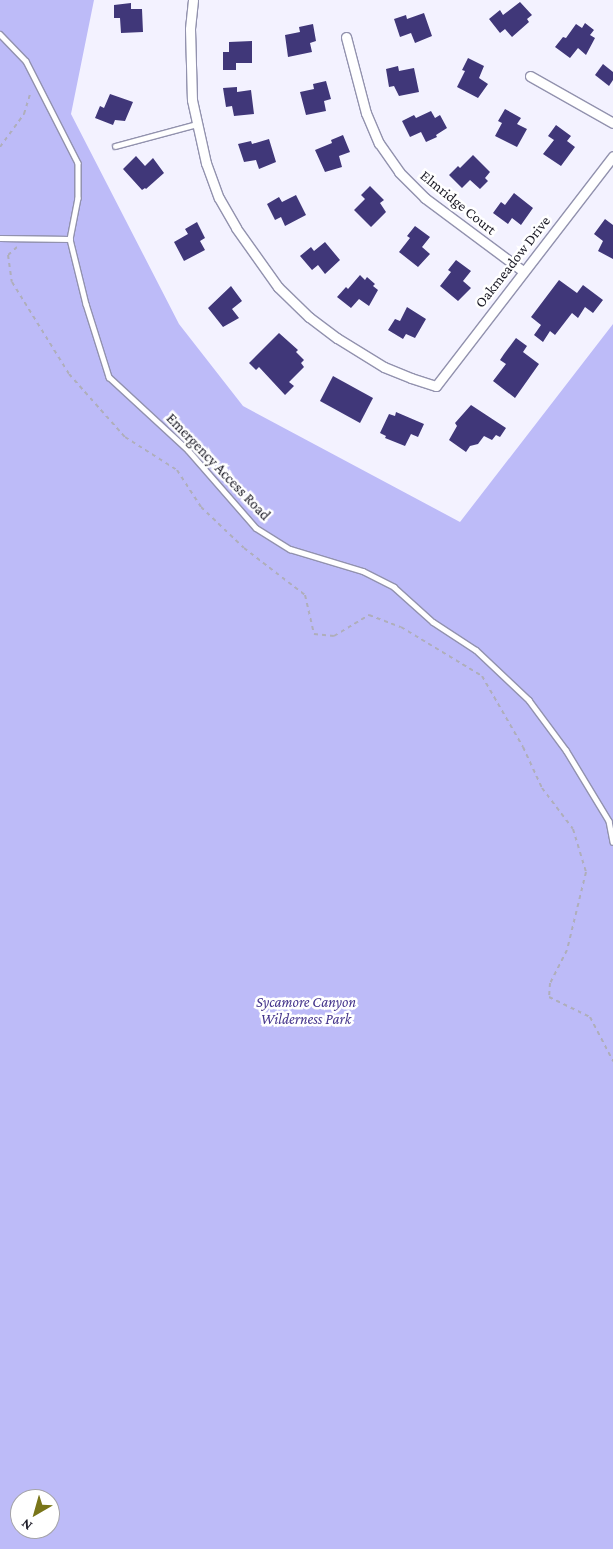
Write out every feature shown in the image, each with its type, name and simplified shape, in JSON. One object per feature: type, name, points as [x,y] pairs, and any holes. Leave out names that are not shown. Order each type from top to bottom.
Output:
[{"type":"street","points":[[193,0],[190,71],[192,100],[197,124]]},
{"type":"street","name":"Elmridge Court","points":[[346,37],[366,113],[378,143],[399,172],[426,198],[523,271]]},
{"type":"street","points":[[530,76],[613,123]]},
{"type":"street","name":"Oakmeadow Drive","points":[[197,124],[206,163],[219,198],[236,228],[278,287],[309,317],[337,338],[384,367],[436,386],[613,156]]},
{"type":"lane","points":[[0,34],[26,61],[78,162],[78,198],[70,239],[0,238]]},
{"type":"lane","points":[[115,146],[197,124]]},
{"type":"lane","name":"Emergency Access Road","points":[[70,239],[86,304],[109,377],[188,450],[256,528],[290,549],[363,571],[394,587],[433,622],[476,650],[529,700],[566,750],[609,821],[613,842]]},
{"type":"path","points":[[0,147],[24,114],[36,81]]},
{"type":"path","points":[[26,238],[8,254],[12,282],[69,374],[124,437],[177,470],[201,507],[244,548],[305,596],[314,634],[334,636],[369,615],[401,627],[482,676],[523,747],[542,788],[573,829],[586,872],[567,950],[550,983],[550,997],[590,1017],[613,1061]]},
{"type":"green space","name":"Sycamore Canyon Wilderness Park","points":[[0,0],[94,0],[71,114],[179,324],[243,406],[460,522],[613,324],[613,1549],[0,1549]]},
{"type":"building","points":[[520,2],[532,15],[527,19],[529,22],[512,37],[505,29],[500,33],[489,19],[500,10],[503,15]]},
{"type":"building","points":[[131,3],[131,9],[142,9],[143,32],[121,33],[120,18],[114,18],[114,5]]},
{"type":"building","points":[[424,13],[432,36],[415,43],[411,33],[400,37],[394,19],[406,15],[407,19]]},
{"type":"building","points":[[585,23],[594,30],[590,35],[595,38],[586,55],[578,48],[570,58],[555,47],[563,37],[566,38],[576,24],[582,28]]},
{"type":"building","points":[[313,24],[316,41],[310,43],[312,52],[288,57],[285,35],[300,32],[299,27]]},
{"type":"building","points":[[252,41],[252,63],[236,63],[236,70],[223,70],[223,52],[229,52],[229,42]]},
{"type":"building","points":[[468,58],[484,66],[479,78],[488,84],[478,98],[457,87],[465,71],[462,70]]},
{"type":"building","points":[[603,64],[613,72],[613,80],[609,86],[595,75]]},
{"type":"building","points":[[398,66],[399,71],[414,68],[419,92],[399,96],[394,86],[389,87],[386,69]]},
{"type":"building","points":[[326,81],[331,99],[324,101],[326,111],[306,115],[300,92],[314,89],[313,84]]},
{"type":"building","points":[[237,87],[237,92],[251,90],[254,114],[234,116],[232,106],[226,107],[223,88]]},
{"type":"building","points":[[110,94],[133,102],[125,121],[115,120],[113,125],[95,118],[100,106],[104,108]]},
{"type":"building","points":[[505,109],[521,118],[517,124],[527,129],[517,147],[495,136],[502,123],[498,121]]},
{"type":"building","points":[[431,111],[435,118],[440,115],[447,128],[436,135],[437,137],[426,142],[421,132],[410,137],[402,121],[414,115],[416,118]]},
{"type":"building","points":[[556,125],[571,136],[567,141],[575,147],[561,166],[543,154],[554,140],[548,136]]},
{"type":"building","points":[[343,135],[350,152],[339,156],[342,167],[325,172],[315,150],[332,143],[331,140]]},
{"type":"building","points":[[269,139],[276,162],[259,169],[256,160],[244,162],[238,144],[251,141],[252,144]]},
{"type":"building","points":[[473,155],[490,172],[485,178],[488,181],[480,189],[470,180],[462,188],[449,175],[458,166],[460,168]]},
{"type":"building","points":[[136,156],[145,166],[153,158],[164,173],[146,189],[142,190],[123,169]]},
{"type":"building","points":[[370,186],[384,200],[380,203],[386,212],[371,227],[354,210],[365,199],[361,195]]},
{"type":"building","points":[[514,193],[533,208],[521,225],[512,218],[508,224],[493,213],[501,202],[505,205]]},
{"type":"building","points":[[296,195],[306,215],[285,226],[281,217],[275,220],[267,204],[279,197],[282,202]]},
{"type":"building","points":[[605,219],[613,225],[613,259],[598,251],[603,241],[594,234]]},
{"type":"building","points":[[197,222],[205,238],[200,241],[205,250],[184,261],[174,242],[188,234],[185,229]]},
{"type":"building","points":[[415,226],[430,237],[422,247],[430,254],[418,267],[399,252],[410,238],[407,236]]},
{"type":"building","points":[[325,242],[340,260],[325,274],[318,265],[312,270],[300,256],[311,247],[314,251]]},
{"type":"building","points":[[456,260],[471,271],[463,281],[471,288],[458,301],[440,286],[451,272],[448,270]]},
{"type":"building","points":[[360,275],[365,280],[367,277],[375,284],[373,286],[378,290],[369,306],[359,299],[351,308],[337,297],[346,287],[348,289]]},
{"type":"building","points":[[559,280],[577,293],[583,285],[603,300],[593,313],[585,307],[578,318],[572,313],[555,335],[550,331],[543,342],[534,335],[541,325],[531,317]]},
{"type":"building","points":[[231,286],[242,301],[232,309],[239,318],[223,327],[208,308]]},
{"type":"building","points":[[407,307],[426,319],[415,338],[406,334],[403,339],[388,330],[395,319],[400,321]]},
{"type":"building","points":[[279,333],[298,350],[296,352],[304,360],[301,363],[304,367],[289,382],[294,386],[285,395],[259,367],[256,370],[249,363]]},
{"type":"building","points":[[516,338],[527,346],[523,352],[539,364],[515,398],[493,381],[506,364],[500,360]]},
{"type":"building","points":[[333,376],[373,398],[360,423],[320,401]]},
{"type":"building","points":[[471,405],[506,428],[500,437],[496,435],[492,440],[484,436],[478,444],[470,446],[466,452],[449,440],[457,426],[455,423]]},
{"type":"building","points":[[396,412],[424,424],[418,437],[411,434],[405,446],[385,438],[386,436],[380,433],[389,414],[395,416]]}]
